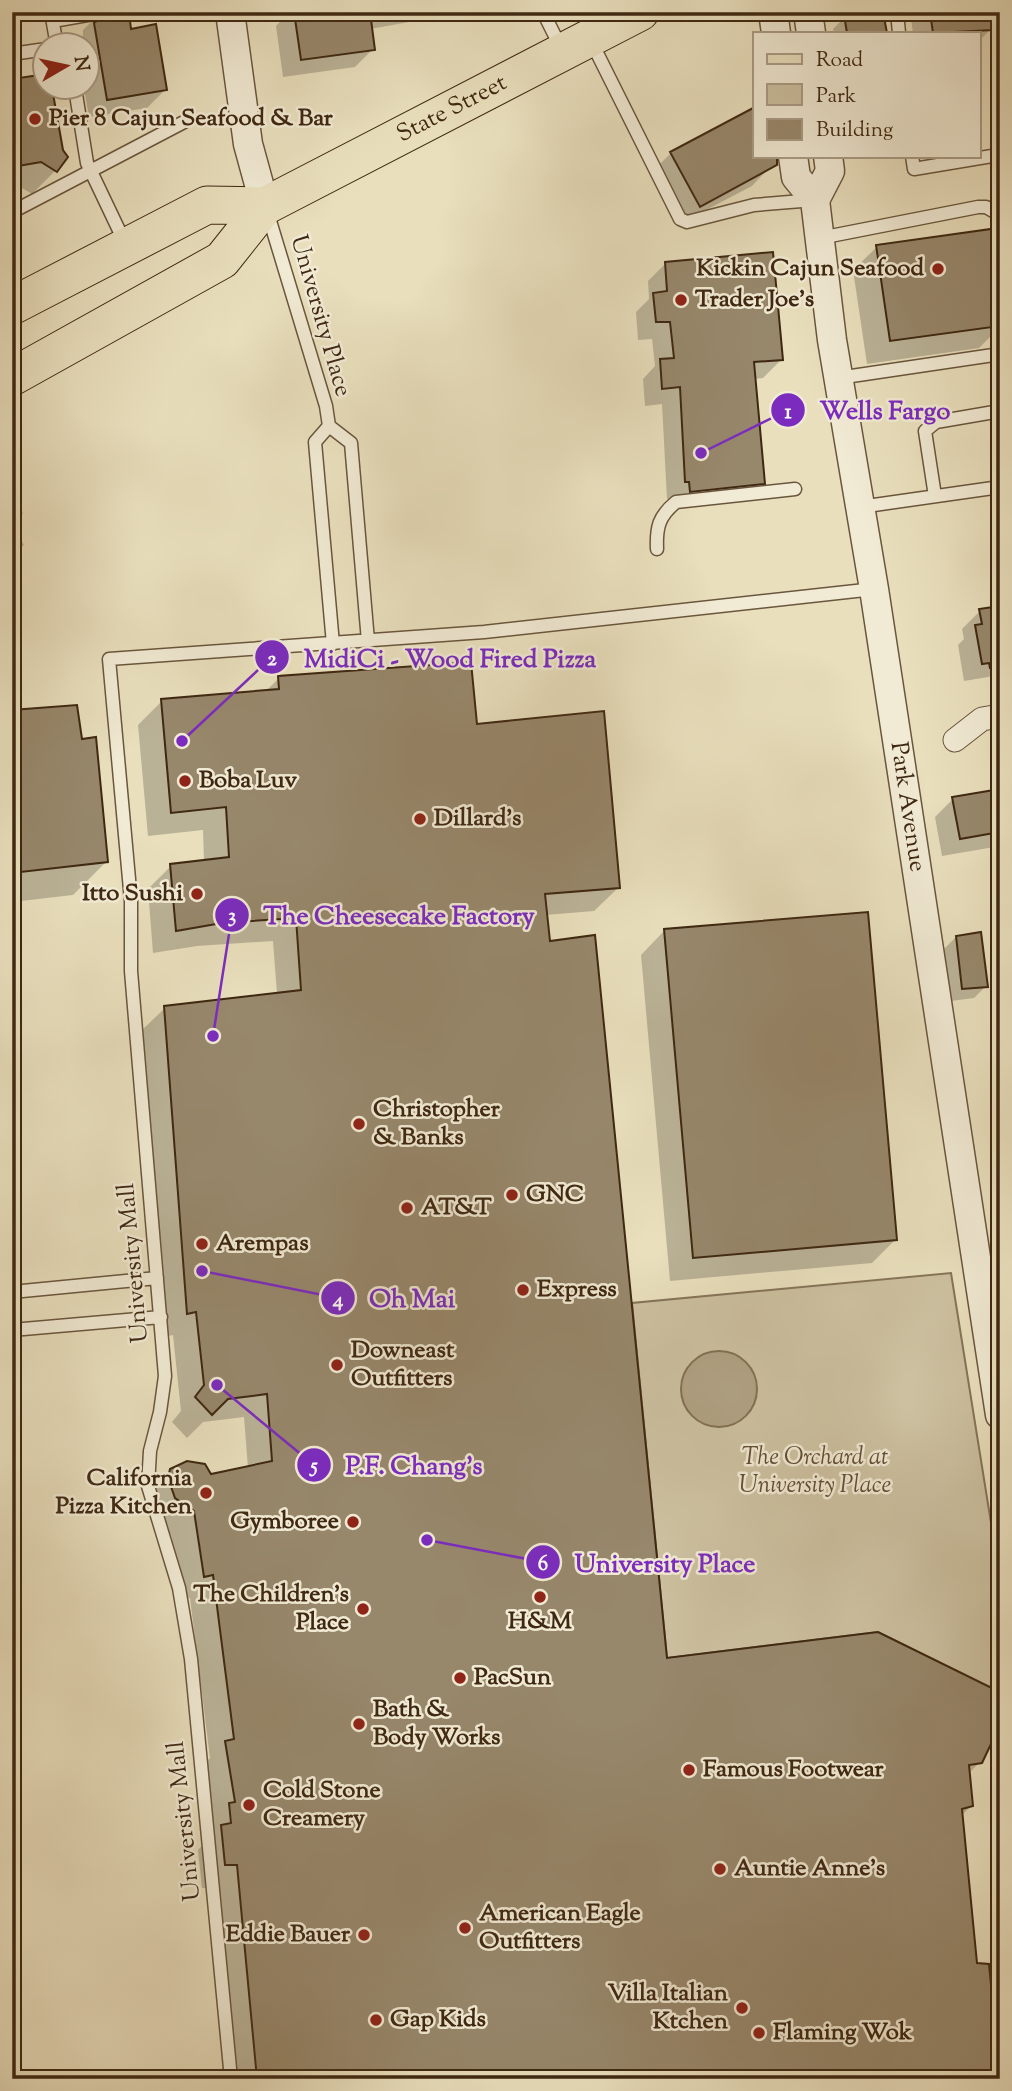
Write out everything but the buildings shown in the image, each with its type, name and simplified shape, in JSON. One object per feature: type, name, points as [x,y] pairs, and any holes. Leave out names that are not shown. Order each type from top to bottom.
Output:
[{"type":"main road","name":"State Street","points":[[12,377],[222,260],[265,206],[632,14]]},
{"type":"main road","name":"State Street","points":[[12,306],[207,205],[265,206]]},
{"type":"street","points":[[230,12],[248,144],[265,206]]},
{"type":"street","points":[[773,12],[776,32]]},
{"type":"street","points":[[808,12],[811,32]]},
{"type":"street","name":"Park Avenue","points":[[793,158],[796,177],[815,200],[838,378],[874,589],[1000,1415]]},
{"type":"street","points":[[815,200],[830,171],[828,158]]},
{"type":"street","points":[[955,740],[982,719],[1000,716]]},
{"type":"lane","points":[[543,12],[576,45],[633,131],[680,219],[687,222],[754,205],[815,200]]},
{"type":"lane","points":[[897,12],[899,32]]},
{"type":"lane","points":[[52,17],[93,14]]},
{"type":"lane","points":[[12,54],[32,50]]},
{"type":"lane","points":[[77,102],[87,163],[126,247]]},
{"type":"lane","points":[[12,212],[184,122]]},
{"type":"lane","points":[[981,158],[998,155]]},
{"type":"lane","points":[[912,158],[914,169],[980,158]]},
{"type":"lane","name":"University Place","points":[[265,206],[329,426],[315,442],[333,645]]},
{"type":"lane","points":[[820,238],[978,207],[986,207],[1000,215]]},
{"type":"lane","points":[[838,378],[1000,354]]},
{"type":"lane","points":[[935,496],[925,431],[936,422],[1000,411]]},
{"type":"lane","points":[[329,426],[351,443],[368,641]]},
{"type":"lane","points":[[860,507],[1000,487]]},
{"type":"lane","points":[[657,549],[656,527],[664,512],[676,502],[795,489]]},
{"type":"lane","points":[[333,645],[484,632],[874,589]]},
{"type":"lane","name":"University Mall","points":[[231,2079],[191,1659],[179,1588],[148,1486],[150,1451],[160,1412],[165,1376],[131,971],[131,901],[109,659],[333,645]]},
{"type":"lane","points":[[12,1292],[157,1278]]},
{"type":"lane","points":[[12,1330],[161,1317]]},
{"type":"green space","name":"The Orchard at University Place","points":[[951,1273],[992,1529],[1000,1540],[1000,1692],[878,1632],[667,1658],[632,1303]]},
{"type":"shaded area","points":[[712,1351],[726,1351],[740,1357],[751,1368],[757,1389],[754,1404],[746,1416],[726,1427],[712,1427],[698,1421],[687,1410],[681,1396],[681,1382],[687,1368],[698,1357]]},
{"type":"place","name":"Pier 8 Cajun Seafood & Bar","points":[[35,119]]},
{"type":"place","name":"Kickin Cajun Seafood","points":[[938,269]]},
{"type":"place","name":"Trader Joe's","points":[[681,300]]},
{"type":"place","name":"Wells Fargo","points":[[701,453]]},
{"type":"place","name":"MidiCi - Wood Fired Pizza","points":[[182,741]]},
{"type":"place","name":"Boba Luv","points":[[185,781]]},
{"type":"place","name":"Dillard's","points":[[420,819]]},
{"type":"place","name":"Itto Sushi","points":[[197,894]]},
{"type":"place","name":"The Cheesecake Factory","points":[[213,1036]]},
{"type":"place","name":"Christopher & Banks","points":[[359,1124]]},
{"type":"place","name":"GNC","points":[[512,1195]]},
{"type":"place","name":"AT&T","points":[[407,1208]]},
{"type":"place","name":"Arempas","points":[[202,1244]]},
{"type":"place","name":"Oh Mai","points":[[202,1271]]},
{"type":"place","name":"Express","points":[[523,1290]]},
{"type":"place","name":"Downeast Outfitters","points":[[337,1365]]},
{"type":"place","name":"P.F. Chang's","points":[[217,1385]]},
{"type":"place","name":"California Pizza Kitchen","points":[[206,1493]]},
{"type":"place","name":"Gymboree","points":[[353,1522]]},
{"type":"place","name":"University Place","points":[[427,1540]]},
{"type":"place","name":"H&M","points":[[540,1597]]},
{"type":"place","name":"The Children's Place","points":[[363,1609]]},
{"type":"place","name":"PacSun","points":[[460,1678]]},
{"type":"place","name":"Bath & Body Works","points":[[359,1724]]},
{"type":"place","name":"Famous Footwear","points":[[689,1770]]},
{"type":"place","name":"Cold Stone Creamery","points":[[249,1805]]},
{"type":"place","name":"Auntie Anne's","points":[[720,1869]]},
{"type":"place","name":"American Eagle Outfitters","points":[[465,1928]]},
{"type":"place","name":"Eddie Bauer","points":[[364,1935]]},
{"type":"place","name":"Villa Italian Ktchen","points":[[742,2008]]},
{"type":"place","name":"Gap Kids","points":[[376,2020]]},
{"type":"place","name":"Flaming Wok","points":[[759,2033]]}]
